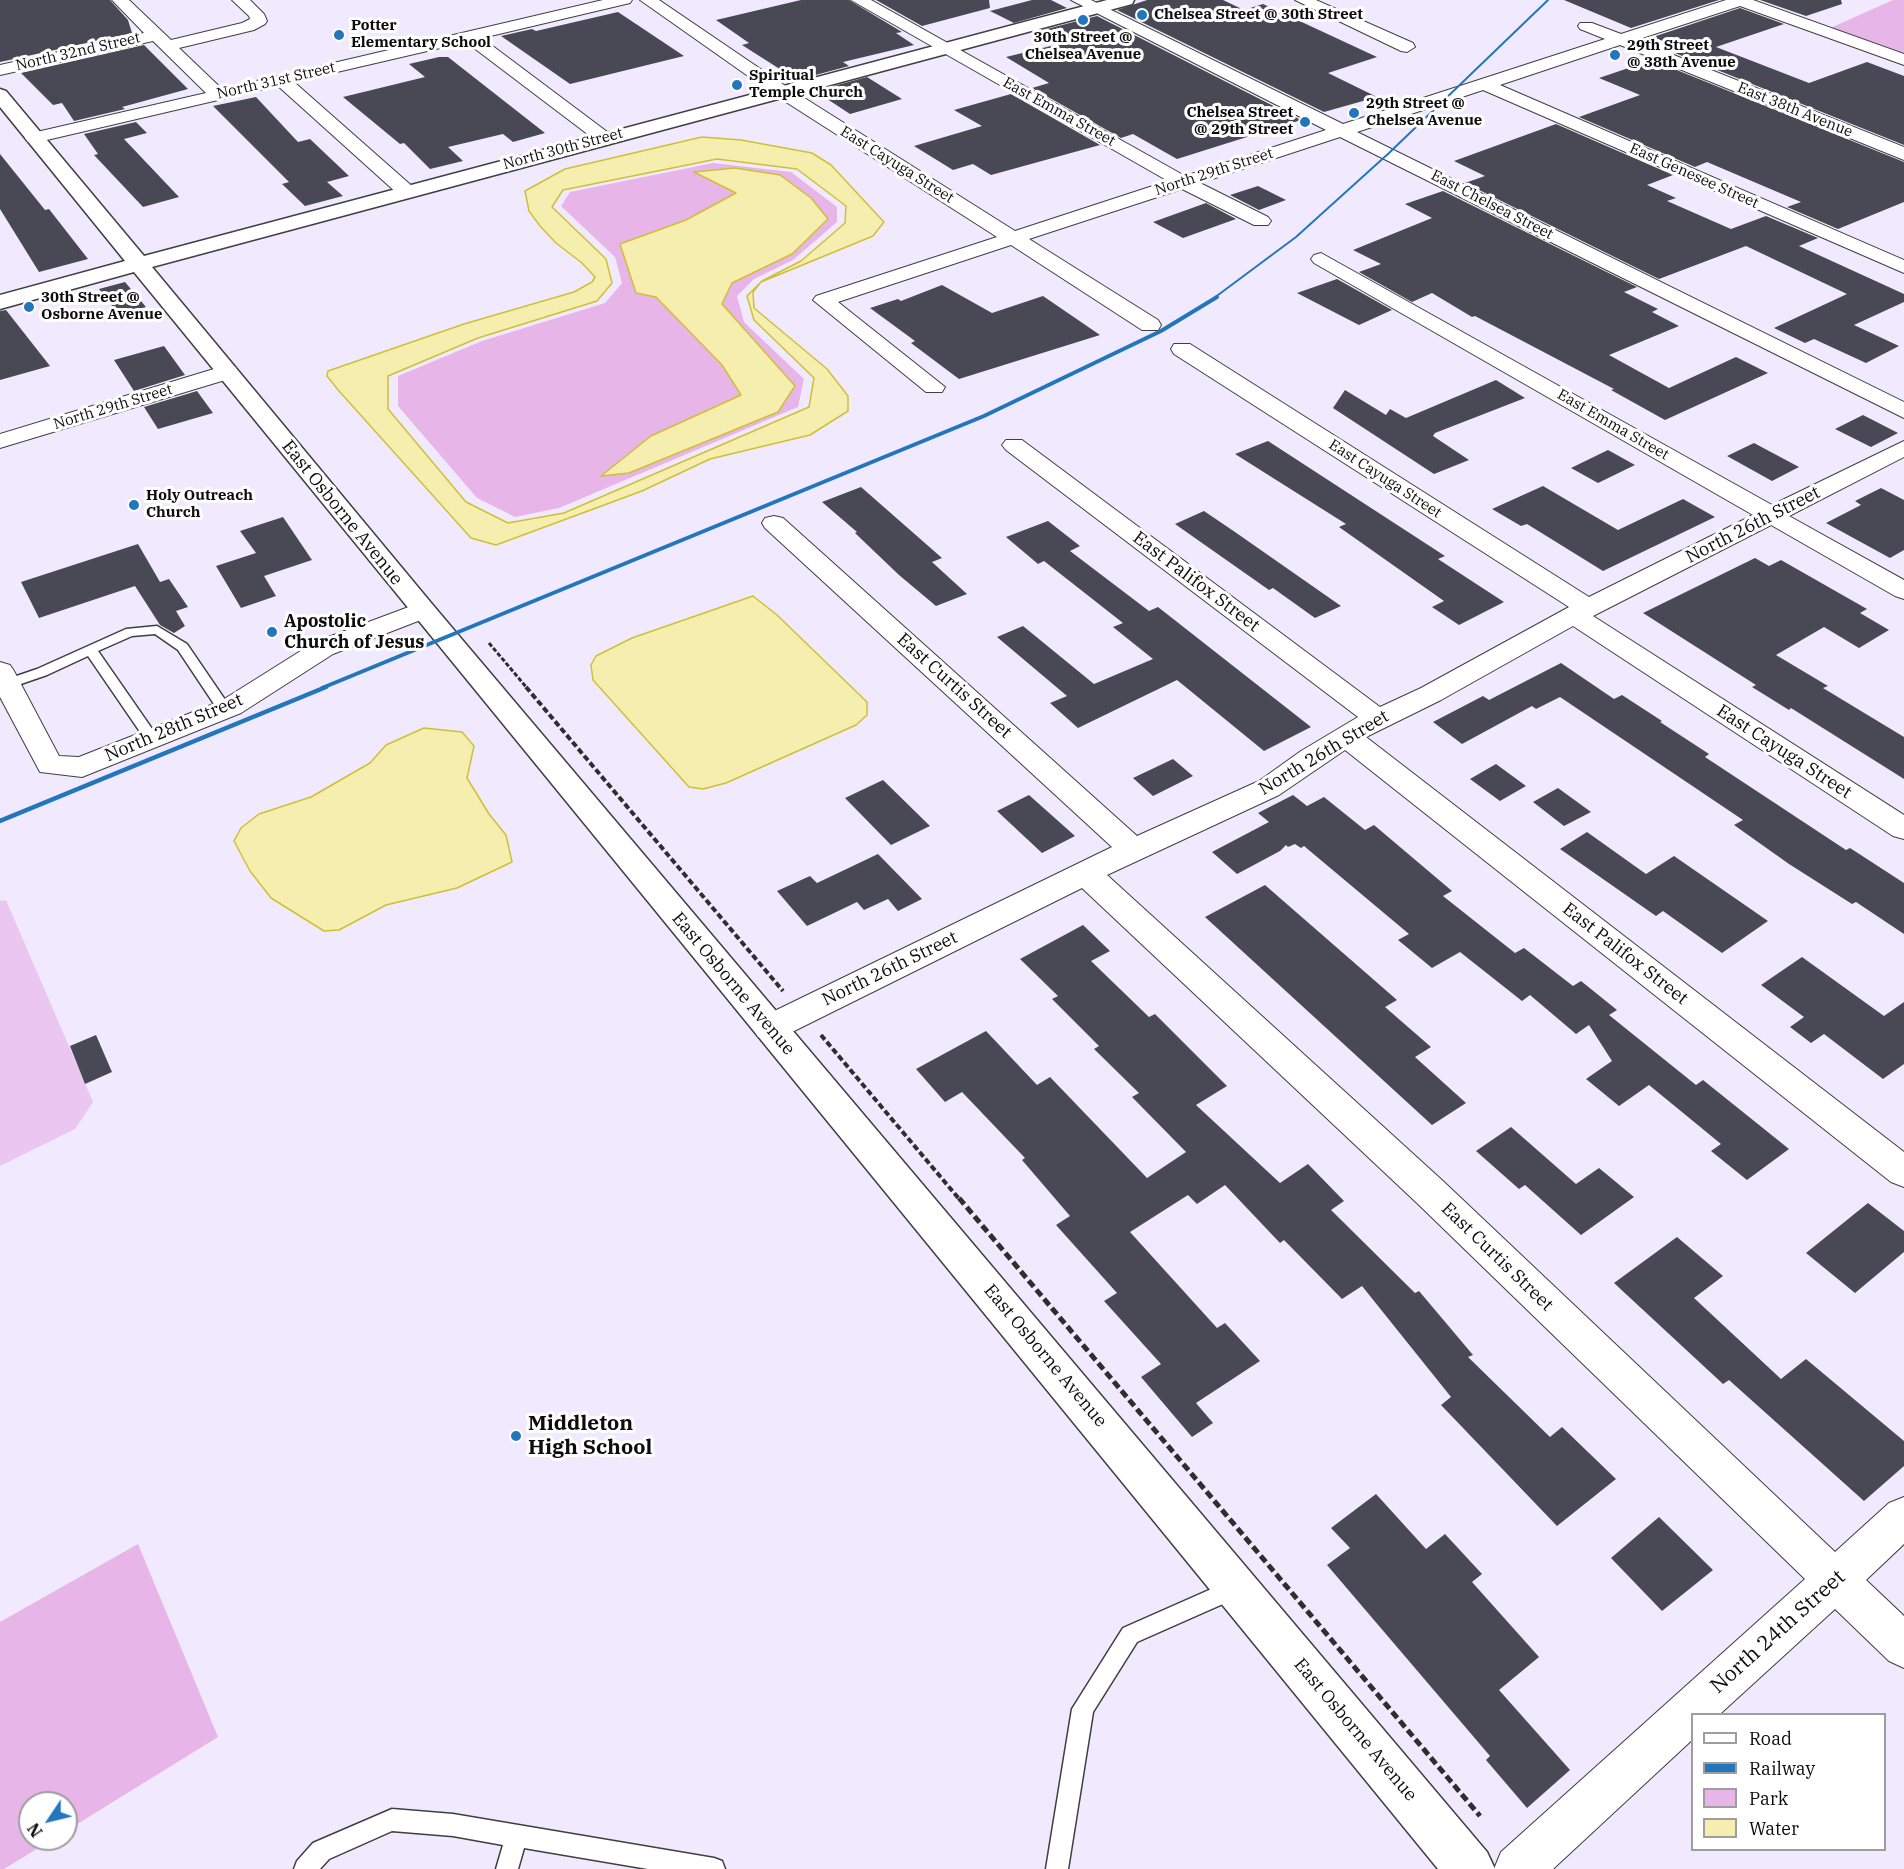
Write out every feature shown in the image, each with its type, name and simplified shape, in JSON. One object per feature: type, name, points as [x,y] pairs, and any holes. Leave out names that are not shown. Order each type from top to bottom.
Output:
[{"type":"street","points":[[120,0],[218,95]]},
{"type":"street","name":"North 32nd Street","points":[[0,70],[162,40],[248,27],[259,21],[256,14],[240,0]]},
{"type":"street","name":"North 31st Street","points":[[34,138],[624,0]]},
{"type":"street","name":"East Cayuga Street","points":[[648,0],[781,91],[1150,325]]},
{"type":"street","name":"East Emma Street","points":[[859,0],[1184,182],[1261,221]]},
{"type":"street","name":"North 30th Street","points":[[0,302],[944,47],[1088,4],[1126,0]]},
{"type":"street","points":[[1303,0],[1407,47]]},
{"type":"street","points":[[1740,0],[1904,60]]},
{"type":"street","name":"North 29th Street","points":[[934,387],[823,300],[1740,0]]},
{"type":"street","name":"East Chelsea Street","points":[[1088,4],[1904,411]]},
{"type":"street","name":"East 38th Avenue","points":[[1586,26],[1904,154]]},
{"type":"street","points":[[468,36],[604,138]]},
{"type":"street","points":[[281,80],[406,191]]},
{"type":"street","name":"East Genesee Street","points":[[1484,84],[1904,267]]},
{"type":"street","name":"East Osborne Avenue","points":[[0,95],[422,610],[446,636],[1470,1869]]},
{"type":"street","name":"East Emma Street","points":[[1321,259],[1904,591]]},
{"type":"street","name":"East Cayuga Street","points":[[1182,349],[1581,611],[1904,830]]},
{"type":"street","name":"North 29th Street","points":[[0,441],[227,372]]},
{"type":"street","name":"East Palifox Street","points":[[1014,445],[1378,719]]},
{"type":"street","name":"North 26th Street","points":[[770,1028],[1085,873],[1269,789],[1311,758],[1378,719],[1431,694],[1581,611],[1904,448]]},
{"type":"street","name":"East Curtis Street","points":[[774,523],[1134,850]]},
{"type":"street","name":"North 28th Street","points":[[3,678],[50,765],[82,767],[225,710],[324,648],[422,610]]},
{"type":"street","name":"East Palifox Street","points":[[1347,736],[1904,1172]]},
{"type":"street","name":"East Curtis Street","points":[[1085,873],[1431,1193],[1904,1646]]},
{"type":"street","name":"North 24th Street","points":[[1518,1869],[1904,1517]]},
{"type":"lane","points":[[3,678],[91,650],[130,632],[157,630],[183,647],[225,710]]},
{"type":"lane","points":[[91,650],[153,739]]},
{"type":"lane","points":[[1057,1869],[1083,1709],[1124,1644],[1130,1635],[1237,1587]]},
{"type":"lane","points":[[305,1869],[321,1851],[392,1820],[453,1825],[714,1869]]},
{"type":"lane","points":[[507,1869],[517,1836]]},
{"type":"path","points":[[489,643],[1471,1802],[1483,1820]]},
{"type":"green space","points":[[1893,0],[1904,0],[1904,56],[1828,29]]},
{"type":"green space","points":[[713,163],[791,172],[837,207],[837,222],[793,260],[754,279],[737,296],[744,322],[804,379],[798,407],[559,508],[515,517],[477,498],[398,406],[398,376],[482,341],[605,303],[622,283],[615,257],[561,206],[570,192]]},
{"type":"green space","points":[[138,1544],[218,1737],[78,1824],[78,1791],[18,1791],[18,1851],[33,1851],[4,1869],[0,1869],[0,1622]]},
{"type":"shaded area","points":[[6,900],[93,1102],[75,1129],[0,1166],[0,901]]},
{"type":"water","points":[[702,137],[741,140],[812,153],[831,165],[884,222],[873,236],[761,282],[753,292],[754,308],[827,369],[848,396],[848,411],[810,435],[710,459],[642,491],[496,545],[471,538],[327,376],[328,371],[464,324],[574,292],[592,282],[595,277],[582,263],[556,243],[540,226],[529,211],[525,191],[565,169]],"holes":[[[717,159],[797,169],[846,206],[845,223],[801,261],[761,282],[747,296],[754,320],[814,378],[809,407],[564,513],[508,523],[466,502],[388,409],[388,376],[478,338],[597,301],[612,283],[606,259],[552,207],[563,190]]]},
{"type":"water","points":[[735,168],[780,175],[811,198],[828,219],[792,254],[732,283],[722,304],[795,386],[778,412],[629,473],[601,476],[651,436],[741,395],[722,365],[656,297],[636,293],[620,244],[686,220],[736,193],[694,172]]},
{"type":"water","points":[[753,596],[777,615],[867,702],[867,715],[856,725],[726,783],[703,789],[689,787],[593,680],[591,665],[596,656],[632,638]]},
{"type":"water","points":[[424,728],[462,732],[474,746],[467,778],[489,814],[506,835],[512,862],[457,888],[386,905],[339,930],[324,931],[271,898],[250,871],[234,841],[241,828],[259,814],[311,797],[370,763],[386,745]]},
{"type":"building","points":[[0,0],[110,0],[128,20],[132,33],[0,62]]},
{"type":"building","points":[[801,0],[849,0],[902,32],[896,33],[914,45],[843,62],[849,66],[797,80],[742,45],[749,43],[716,20]]},
{"type":"building","points":[[876,0],[989,0],[990,8],[922,26]]},
{"type":"building","points":[[1032,0],[1051,0],[1067,8],[1014,23],[990,11]]},
{"type":"building","points":[[1147,0],[1223,0],[1244,10],[1263,4],[1377,57],[1328,73],[1377,97],[1324,112],[1117,10]]},
{"type":"building","points":[[1564,0],[1719,0],[1631,28]]},
{"type":"building","points":[[1760,0],[1841,0],[1842,4],[1806,16]]},
{"type":"building","points":[[1740,8],[1784,24],[1716,47],[1809,83],[1867,62],[1904,76],[1904,145],[1675,53],[1685,50],[1653,37]]},
{"type":"building","points":[[618,12],[684,56],[570,84],[501,36],[532,29],[536,31]]},
{"type":"building","points":[[1097,16],[1301,120],[1177,159],[1133,134],[1121,138],[1032,88],[1049,83],[1006,57],[1059,44],[1035,32]]},
{"type":"building","points":[[144,45],[188,89],[122,107],[125,109],[74,121],[62,103],[53,105],[21,73]]},
{"type":"building","points":[[448,57],[545,133],[513,142],[503,134],[448,147],[463,161],[430,169],[404,143],[400,144],[343,97],[425,77],[409,64]]},
{"type":"building","points":[[1652,60],[1904,162],[1904,202],[1838,229],[1787,207],[1801,202],[1707,162],[1695,167],[1579,117],[1640,95],[1599,78]]},
{"type":"building","points":[[867,77],[902,99],[850,114],[815,91]]},
{"type":"building","points":[[1011,94],[1100,145],[991,175],[973,164],[953,170],[914,146],[982,126],[954,110]]},
{"type":"building","points":[[256,97],[298,142],[310,139],[349,176],[327,182],[343,196],[305,206],[282,184],[289,182],[213,106]]},
{"type":"building","points":[[136,122],[147,133],[124,139],[179,197],[143,207],[94,155],[98,154],[84,134]]},
{"type":"building","points":[[1556,124],[1673,175],[1647,185],[1676,198],[1667,201],[1731,229],[1766,216],[1818,238],[1799,246],[1904,294],[1904,302],[1854,325],[1899,346],[1866,363],[1814,339],[1805,343],[1774,328],[1847,294],[1746,246],[1659,279],[1465,183],[1485,176],[1454,161]]},
{"type":"building","points":[[0,154],[45,210],[49,209],[88,259],[39,272],[0,209]]},
{"type":"building","points":[[1258,186],[1286,200],[1259,210],[1230,195]]},
{"type":"building","points":[[1443,191],[1637,287],[1624,292],[1658,309],[1652,312],[1679,326],[1609,355],[1669,388],[1736,357],[1768,373],[1665,420],[1611,390],[1614,389],[1475,316],[1472,317],[1432,293],[1412,302],[1359,272],[1381,264],[1353,250],[1432,218],[1405,204]]},
{"type":"building","points":[[1206,203],[1236,219],[1183,238],[1153,222]]},
{"type":"building","points":[[1337,279],[1392,310],[1359,325],[1297,293]]},
{"type":"building","points":[[125,282],[146,307],[119,315],[99,289]]},
{"type":"building","points":[[942,285],[992,313],[1043,296],[1100,335],[959,379],[911,343],[915,341],[870,308],[898,299],[901,301]]},
{"type":"building","points":[[6,310],[50,366],[0,380],[0,311]]},
{"type":"building","points":[[164,346],[185,375],[134,391],[114,360]]},
{"type":"building","points":[[1496,380],[1525,398],[1435,433],[1433,436],[1469,460],[1434,474],[1333,408],[1345,390],[1386,415],[1390,409],[1406,418]]},
{"type":"building","points":[[197,391],[213,413],[158,429],[144,407]]},
{"type":"building","points":[[1863,415],[1898,433],[1871,447],[1835,429]]},
{"type":"building","points":[[1268,441],[1445,556],[1438,559],[1504,602],[1459,625],[1432,607],[1444,601],[1339,527],[1346,524],[1235,454]]},
{"type":"building","points":[[1754,443],[1799,467],[1772,481],[1727,456]]},
{"type":"building","points":[[1608,450],[1635,465],[1598,483],[1571,468]]},
{"type":"building","points":[[1543,486],[1618,530],[1683,499],[1715,517],[1603,571],[1527,524],[1521,526],[1492,509]]},
{"type":"building","points":[[861,487],[942,558],[932,562],[967,594],[936,606],[899,575],[855,533],[857,532],[822,502]]},
{"type":"building","points":[[1881,488],[1904,500],[1904,550],[1890,558],[1826,523],[1861,505],[1855,501]]},
{"type":"building","points":[[1204,511],[1341,606],[1315,618],[1273,588],[1269,590],[1175,524]]},
{"type":"building","points":[[283,517],[312,560],[264,576],[276,596],[241,608],[216,566],[256,553],[240,531]]},
{"type":"building","points":[[1048,521],[1080,546],[1070,551],[1149,611],[1158,607],[1311,727],[1264,751],[1177,680],[1078,728],[1050,703],[1067,696],[997,637],[1023,626],[1094,684],[1153,659],[1113,627],[1123,623],[1044,561],[1038,564],[1006,537]]},
{"type":"building","points":[[138,544],[160,582],[169,579],[188,607],[176,611],[185,626],[174,633],[160,625],[135,586],[39,618],[21,582]]},
{"type":"building","points":[[1755,558],[1769,566],[1781,560],[1867,609],[1860,613],[1889,630],[1859,648],[1824,627],[1776,655],[1828,686],[1823,688],[1904,737],[1904,779],[1791,708],[1789,710],[1752,687],[1756,685],[1643,613]]},
{"type":"building","points":[[1561,663],[1614,699],[1622,695],[1709,754],[1705,757],[1846,850],[1850,848],[1904,883],[1904,934],[1856,902],[1852,904],[1789,864],[1734,825],[1743,820],[1560,697],[1536,709],[1532,706],[1462,744],[1433,722],[1483,696],[1489,700]]},
{"type":"building","points":[[1173,759],[1193,776],[1153,796],[1133,778]]},
{"type":"building","points":[[1496,764],[1526,786],[1500,801],[1470,779]]},
{"type":"building","points":[[883,780],[930,826],[891,845],[845,798]]},
{"type":"building","points":[[1558,788],[1591,812],[1564,826],[1533,802]]},
{"type":"building","points":[[1029,795],[1075,836],[1042,853],[997,811]]},
{"type":"building","points":[[1293,795],[1307,806],[1324,797],[1365,830],[1374,825],[1452,891],[1443,896],[1515,953],[1524,948],[1573,986],[1581,981],[1617,1010],[1609,1015],[1696,1085],[1703,1080],[1789,1149],[1747,1180],[1711,1151],[1721,1144],[1649,1085],[1619,1106],[1586,1079],[1612,1061],[1589,1025],[1576,1034],[1530,995],[1522,1001],[1460,952],[1432,968],[1398,940],[1409,934],[1304,846],[1301,848],[1295,844],[1288,847],[1286,845],[1280,851],[1237,874],[1212,852],[1269,822],[1258,813]]},
{"type":"building","points":[[1587,832],[1646,874],[1674,856],[1768,921],[1722,953],[1663,911],[1656,916],[1560,849]]},
{"type":"building","points":[[878,854],[922,899],[898,911],[888,899],[864,910],[857,902],[807,926],[777,891],[810,876],[817,883]]},
{"type":"building","points":[[1265,885],[1397,1000],[1385,1007],[1431,1047],[1415,1057],[1466,1103],[1432,1125],[1205,917]]},
{"type":"building","points":[[1083,925],[1110,951],[1091,961],[1149,1017],[1155,1014],[1227,1086],[1196,1105],[1280,1183],[1308,1164],[1344,1201],[1331,1210],[1415,1293],[1419,1291],[1473,1355],[1468,1357],[1550,1437],[1562,1427],[1616,1479],[1557,1526],[1441,1405],[1451,1397],[1362,1286],[1342,1299],[1284,1240],[1280,1243],[1225,1185],[1197,1204],[1188,1195],[1130,1232],[1217,1328],[1225,1323],[1260,1361],[1196,1403],[1213,1423],[1192,1437],[1141,1377],[1161,1364],[1104,1301],[1117,1293],[1056,1225],[1070,1216],[1022,1160],[1025,1158],[962,1092],[945,1102],[916,1069],[986,1031],[1037,1085],[1050,1077],[1147,1178],[1186,1152],[1132,1097],[1139,1093],[1094,1049],[1099,1046],[1052,999],[1058,996],[1020,959]]},
{"type":"building","points":[[1802,957],[1884,1016],[1904,1002],[1904,1064],[1883,1079],[1824,1034],[1811,1043],[1790,1027],[1804,1017],[1761,985]]},
{"type":"building","points":[[96,1035],[112,1072],[85,1084],[70,1046]]},
{"type":"building","points":[[1511,1127],[1576,1184],[1599,1168],[1634,1197],[1581,1235],[1525,1185],[1519,1189],[1476,1151]]},
{"type":"building","points":[[1868,1203],[1904,1231],[1904,1252],[1855,1293],[1806,1253]]},
{"type":"building","points":[[1677,1237],[1723,1276],[1694,1298],[1781,1379],[1806,1359],[1904,1441],[1904,1466],[1864,1501],[1729,1380],[1723,1384],[1614,1283]]},
{"type":"building","points":[[1376,1494],[1426,1549],[1445,1534],[1482,1574],[1472,1582],[1539,1657],[1499,1690],[1570,1770],[1527,1808],[1486,1760],[1490,1756],[1327,1565],[1350,1548],[1331,1528]]},
{"type":"building","points":[[1659,1517],[1713,1570],[1662,1611],[1611,1558]]},
{"type":"railway","points":[[1214,298],[1296,237],[1389,153],[1548,0]]},
{"type":"railway","points":[[322,688],[984,416],[1161,331],[1217,297]]},
{"type":"railway","points":[[0,821],[326,687]]},
{"type":"place","name":"Chelsea Street @ 30th Street","points":[[1142,15]]},
{"type":"place","name":"30th Street @ Chelsea Avenue","points":[[1083,20]]},
{"type":"place","name":"Potter Elementary School","points":[[339,35]]},
{"type":"place","name":"29th Street @ 38th Avenue","points":[[1615,55]]},
{"type":"place","name":"Spiritual Temple Church","points":[[737,85]]},
{"type":"place","name":"29th Street @ Chelsea Avenue","points":[[1354,113]]},
{"type":"place","name":"Chelsea Street @ 29th Street","points":[[1305,122]]},
{"type":"place","name":"30th Street @ Osborne Avenue","points":[[29,307]]},
{"type":"place","name":"Holy Outreach Church","points":[[134,505]]},
{"type":"place","name":"Apostolic Church of Jesus","points":[[272,632]]},
{"type":"place","name":"Middleton High School","points":[[516,1436]]}]
